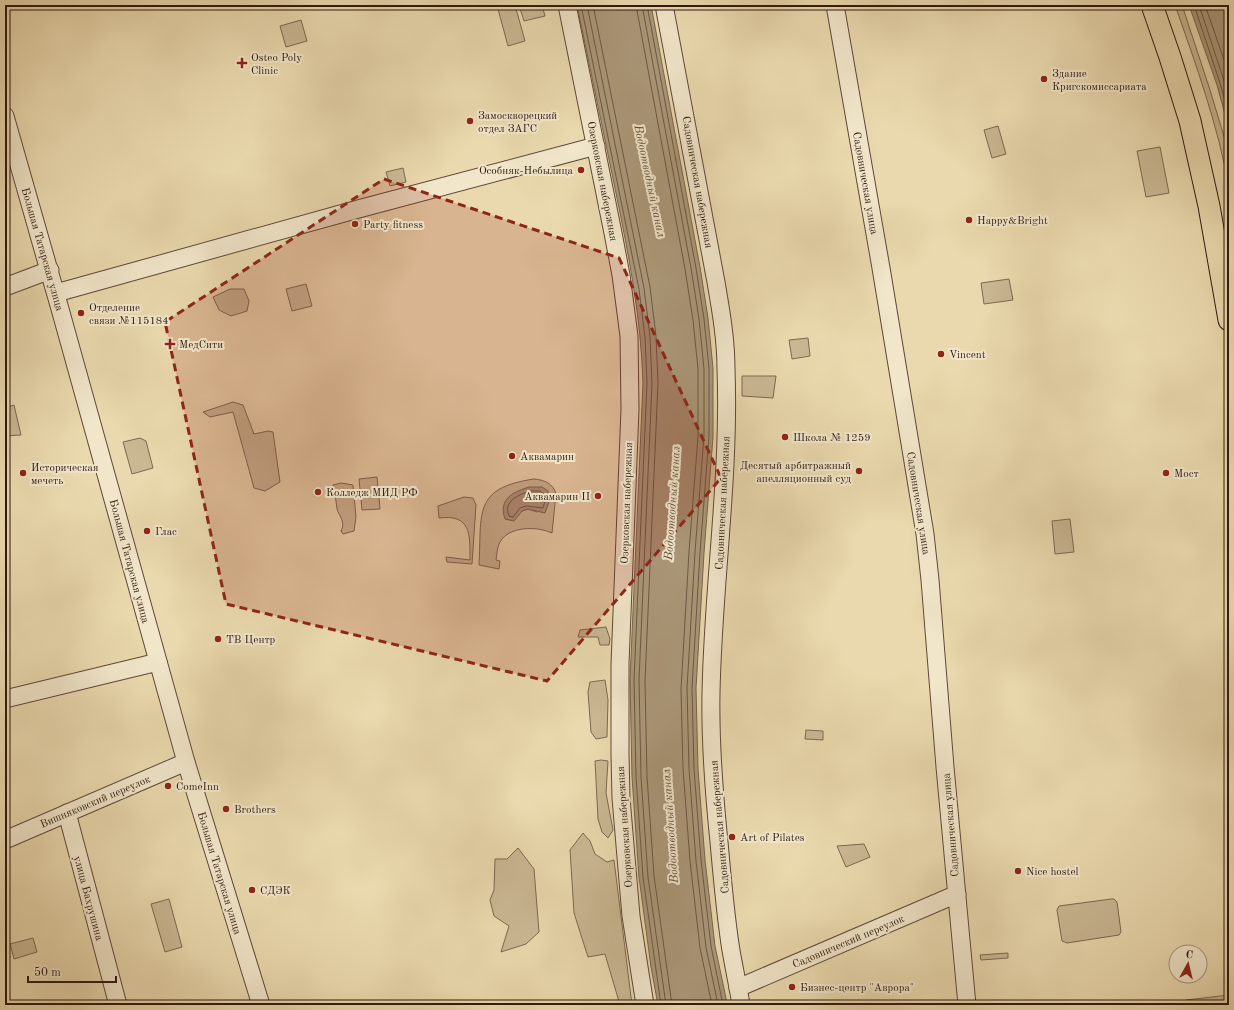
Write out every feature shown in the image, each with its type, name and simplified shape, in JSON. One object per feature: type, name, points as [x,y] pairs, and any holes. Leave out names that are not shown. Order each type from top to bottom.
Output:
[{"type":"main road","points":[[1152,5],[1190,121],[1209,206],[1229,320]]},
{"type":"street","name":"Озерковская набережная","points":[[567,5],[621,275],[629,336],[630,401],[620,664],[620,754],[622,805],[631,916],[645,1005]]},
{"type":"street","name":"Садовническая набережная","points":[[664,5],[723,324],[727,411],[710,724],[721,865],[730,943],[741,1005]]},
{"type":"street","name":"Садовническая улица","points":[[835,5],[923,519],[930,580],[945,767],[967,1005]]},
{"type":"street","name":"Большая Татарская улица","points":[[5,116],[50,270],[186,762],[261,1005]]},
{"type":"street","points":[[56,293],[362,208],[596,146]]},
{"type":"street","points":[[5,287],[50,270]]},
{"type":"street","points":[[5,699],[158,662]]},
{"type":"street","name":"Вишняковский переулок","points":[[5,840],[186,762]]},
{"type":"street","name":"улица Бахрушина","points":[[67,813],[118,1005]]},
{"type":"street","name":"Садовнический переулок","points":[[738,988],[957,894]]},
{"type":"highlighted area","points":[[384,179],[619,258],[721,478],[547,681],[226,604],[165,322]]},
{"type":"shaded area","points":[[515,5],[525,41],[508,46],[498,9]]},
{"type":"shaded area","points":[[519,5],[542,5],[545,16],[524,21]]},
{"type":"shaded area","points":[[1175,5],[1182,5],[1229,153],[1229,188],[1213,118]]},
{"type":"shaded area","points":[[301,20],[307,41],[286,47],[280,26]]},
{"type":"shaded area","points":[[998,126],[1006,154],[992,158],[984,130]]},
{"type":"shaded area","points":[[1160,147],[1169,193],[1146,197],[1137,151]]},
{"type":"shaded area","points":[[403,168],[406,182],[390,186],[386,172]]},
{"type":"shaded area","points":[[1009,279],[1013,300],[984,304],[981,283]]},
{"type":"shaded area","points":[[306,284],[312,306],[292,311],[286,289]]},
{"type":"shaded area","points":[[230,289],[244,289],[249,301],[247,311],[231,316],[219,310],[213,297]]},
{"type":"shaded area","points":[[808,338],[810,356],[792,359],[789,340]]},
{"type":"shaded area","points":[[742,376],[776,376],[773,398],[742,396]]},
{"type":"shaded area","points":[[233,402],[243,405],[254,434],[268,431],[273,432],[280,482],[265,491],[254,488],[233,412],[210,417],[203,412]]},
{"type":"shaded area","points":[[14,405],[21,435],[5,436],[5,408]]},
{"type":"shaded area","points":[[140,438],[146,441],[153,468],[132,474],[123,442]]},
{"type":"shaded area","points":[[377,477],[380,509],[362,510],[359,479]]},
{"type":"shaded area","points":[[534,479],[545,481],[553,487],[556,494],[552,533],[539,529],[516,530],[504,537],[498,546],[496,560],[500,561],[499,569],[479,565],[481,518],[484,506],[490,497],[500,489],[514,483]],"holes":[[[549,497],[546,506],[537,512],[528,509],[522,511]]]},
{"type":"shaded area","points":[[341,483],[353,485],[356,517],[354,531],[343,534],[341,531],[343,525],[337,509],[333,485]]},
{"type":"shaded area","points":[[464,497],[473,498],[476,505],[472,564],[447,562],[446,557],[470,560],[469,534],[463,523],[457,519],[439,518],[438,506]]},
{"type":"shaded area","points":[[1070,519],[1074,552],[1055,554],[1052,521]]},
{"type":"shaded area","points":[[606,627],[610,639],[609,645],[600,645],[598,637],[578,637],[580,630]]},
{"type":"shaded area","points":[[605,680],[608,700],[607,737],[596,739],[591,732],[588,692],[590,682]]},
{"type":"shaded area","points":[[806,730],[823,731],[823,740],[805,739]]},
{"type":"shaded area","points":[[595,761],[608,761],[606,793],[613,830],[608,838],[602,832],[598,819]]},
{"type":"shaded area","points":[[583,833],[590,841],[595,854],[607,862],[614,860],[632,1005],[620,1005],[605,954],[588,957],[574,913],[570,850]]},
{"type":"shaded area","points":[[864,844],[870,857],[846,867],[837,846]]},
{"type":"shaded area","points":[[518,848],[534,869],[539,932],[526,944],[501,952],[509,926],[494,916],[490,900],[494,890],[495,859],[507,859]]},
{"type":"shaded area","points":[[169,899],[182,947],[165,952],[151,904]]},
{"type":"shaded area","points":[[1114,899],[1117,902],[1121,932],[1119,935],[1067,943],[1062,941],[1057,910],[1059,906]]},
{"type":"shaded area","points":[[33,938],[37,952],[14,959],[10,944]]},
{"type":"shaded area","points":[[1008,953],[1008,958],[981,960],[980,955]]},
{"type":"shaded area","points":[[1229,995],[1229,1005],[1186,1005],[1186,1000]]},
{"type":"water","name":"Водоотводный канал","points":[[577,5],[651,5],[700,267],[708,318],[713,368],[713,437],[696,688],[698,769],[705,860],[715,946],[727,1003],[726,1005],[658,1005],[651,967],[639,877],[632,777],[630,680],[643,383],[642,359],[630,264]]},
{"type":"water","points":[[1189,5],[1229,5],[1229,129],[1217,85]]},
{"type":"water","points":[[529,487],[542,487],[548,491],[549,502],[545,513],[528,509],[522,511],[514,521],[505,519],[503,512],[505,501],[508,497]]},
{"type":"place","name":"Osteo Poly Clinic","points":[[242,63]]},
{"type":"place","name":"Здание Кригскомиссариата","points":[[1044,79]]},
{"type":"place","name":"Замоскворецкий отдел ЗАГС","points":[[470,121]]},
{"type":"place","name":"Особняк-Небылица","points":[[581,170]]},
{"type":"place","name":"Happy&Bright","points":[[969,220]]},
{"type":"place","name":"Party fitness","points":[[355,224]]},
{"type":"place","name":"Отделение связи №115184","points":[[81,313]]},
{"type":"place","name":"МедСити","points":[[170,344]]},
{"type":"place","name":"Vincent","points":[[941,354]]},
{"type":"place","name":"Школа № 1259","points":[[785,437]]},
{"type":"place","name":"Аквамарин","points":[[512,456]]},
{"type":"place","name":"Десятый арбитражный апелляционный суд","points":[[859,471]]},
{"type":"place","name":"Историческая мечеть","points":[[23,473]]},
{"type":"place","name":"Мост","points":[[1166,473]]},
{"type":"place","name":"Колледж МИД РФ","points":[[318,492]]},
{"type":"place","name":"Аквамарин II","points":[[598,496]]},
{"type":"place","name":"Глас","points":[[147,531]]},
{"type":"place","name":"ТВ Центр","points":[[218,639]]},
{"type":"place","name":"ComeInn","points":[[168,786]]},
{"type":"place","name":"Brothers","points":[[226,809]]},
{"type":"place","name":"Art of Pilates","points":[[732,837]]},
{"type":"place","name":"Nice hostel","points":[[1018,871]]},
{"type":"place","name":"СДЭК","points":[[252,890]]},
{"type":"place","name":"Бизнес-центр \"Аврора\"","points":[[792,987]]}]
